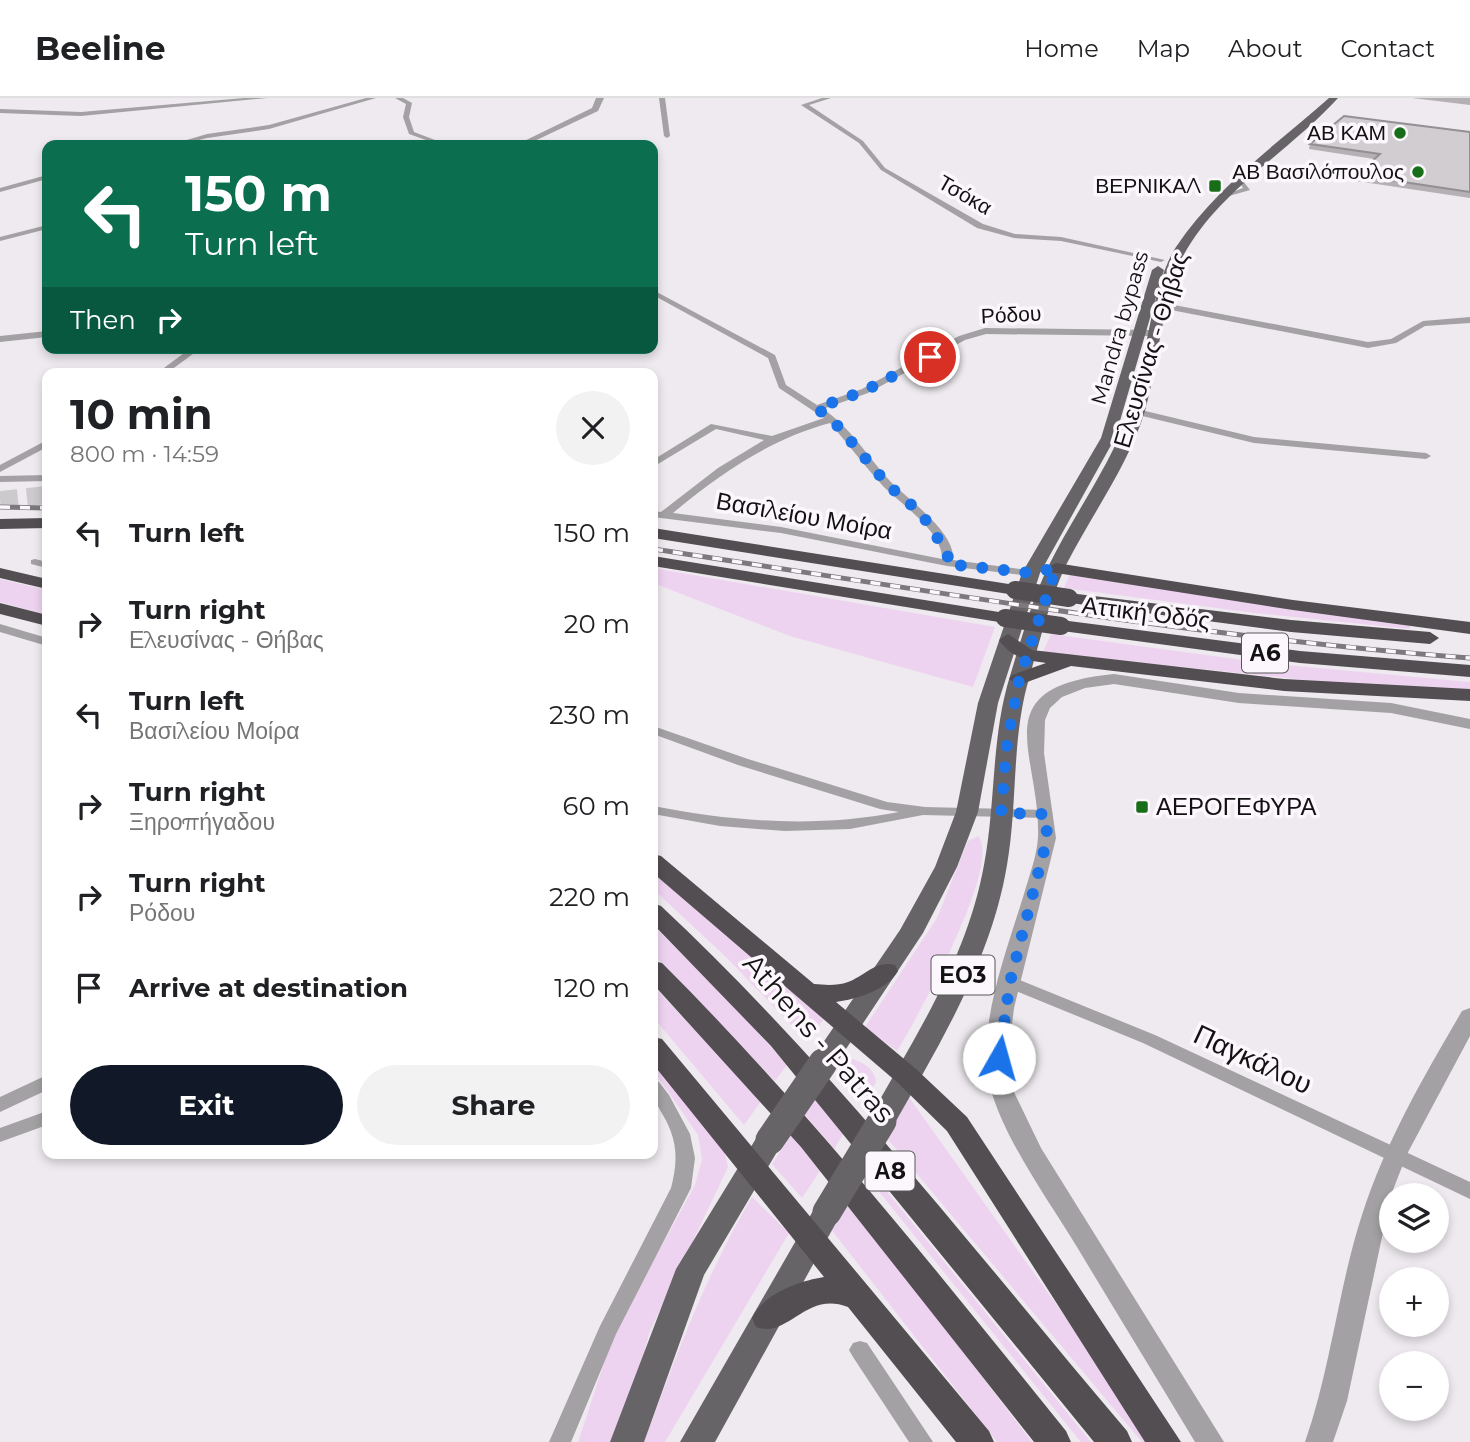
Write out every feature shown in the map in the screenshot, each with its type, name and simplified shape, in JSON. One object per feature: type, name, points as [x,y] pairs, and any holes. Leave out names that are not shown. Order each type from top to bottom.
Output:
[{"type":"highway","points":[[0,524],[42,523]]},
{"type":"highway","name":"Αττική Οδός","points":[[658,534],[1069,598],[1291,626],[1470,642]]},
{"type":"highway","name":"Αττική Οδός","points":[[658,562],[1060,626],[1300,657],[1470,671]]},
{"type":"highway","points":[[1056,568],[1293,606],[1470,628]]},
{"type":"highway","points":[[0,573],[42,583]]},
{"type":"highway","points":[[0,608],[42,620]]},
{"type":"highway","points":[[1008,640],[1016,649],[1028,655],[1077,662],[1284,685],[1470,695]]},
{"type":"highway","points":[[1019,680],[1051,665],[1077,662]]},
{"type":"highway","points":[[658,865],[907,1076],[957,1124],[1133,1399],[1164,1442]]},
{"type":"highway","name":"Athens - Patras","points":[[658,916],[718,973],[788,1048],[1115,1442]]},
{"type":"highway","points":[[805,991],[827,995],[846,994],[864,987],[886,971]]},
{"type":"highway","name":"Α8","points":[[658,974],[714,1030],[776,1099],[883,1227],[1054,1442]]},
{"type":"highway","points":[[658,1052],[752,1168],[819,1225],[860,1298],[977,1442]]},
{"type":"highway","points":[[767,1318],[797,1297],[812,1291],[830,1288],[860,1298]]},
{"type":"main road","points":[[1188,217],[1321,98]]},
{"type":"main road","name":"Ελευσίνας - Θήβας","points":[[819,1225],[937,1026],[978,937],[996,864],[1007,743],[1019,680],[1056,568],[1115,464],[1137,412],[1149,332],[1163,304],[1170,277],[1185,240],[1200,219],[1334,98]]},
{"type":"main road","name":"Mandra bypass","points":[[1031,573],[1108,438],[1149,332],[1148,303],[1163,254]]},
{"type":"main road","points":[[1031,573],[1056,568]]},
{"type":"main road","name":"ΕΟ3","points":[[626,1442],[677,1301],[709,1236],[930,902],[967,812],[988,703],[1031,573]]},
{"type":"main road","name":"ΕΟ3","points":[[697,1442],[819,1225]]},
{"type":"street","points":[[0,111],[43,115],[93,113],[264,98]]},
{"type":"street","points":[[192,140],[274,125],[373,98]]},
{"type":"street","points":[[398,98],[410,106],[406,117],[411,133],[431,140]]},
{"type":"street","points":[[530,140],[595,109],[600,98]]},
{"type":"street","points":[[662,98],[667,135]]},
{"type":"street","name":"Τσόκα","points":[[828,98],[804,105],[861,142],[883,169],[981,226],[1014,236],[1061,239],[1163,254]]},
{"type":"street","points":[[0,190],[42,178]]},
{"type":"street","points":[[0,239],[42,228]]},
{"type":"street","points":[[658,295],[772,357],[782,386],[832,419],[888,485],[921,513],[948,554],[947,564]]},
{"type":"street","points":[[1148,303],[1368,345],[1393,341],[1423,324],[1470,320]]},
{"type":"street","name":"Ρόδου","points":[[817,408],[864,391],[962,338],[985,331],[1149,332]]},
{"type":"street","points":[[0,339],[42,335]]},
{"type":"street","points":[[168,368],[188,354]]},
{"type":"street","points":[[1137,412],[1254,440],[1426,456]]},
{"type":"street","points":[[659,514],[771,439],[802,426],[832,419]]},
{"type":"street","points":[[743,432],[760,422]]},
{"type":"street","points":[[658,461],[714,426],[771,439]]},
{"type":"street","points":[[0,469],[42,446]]},
{"type":"street","points":[[0,479],[42,478]]},
{"type":"street","name":"Βασιλείου Μοίρα","points":[[659,514],[781,530],[947,564],[1031,573]]},
{"type":"street","points":[[0,628],[42,641]]},
{"type":"street","points":[[1210,1442],[1032,1154],[1008,1107],[998,1076],[1000,1039],[1010,982],[1047,839],[1035,740],[1037,716],[1043,704],[1057,693],[1093,681],[1141,682],[1254,700],[1376,706],[1470,724]]},
{"type":"street","points":[[658,732],[743,762],[885,806],[925,811],[1046,814]]},
{"type":"street","points":[[658,811],[713,823],[795,830],[874,823],[925,811]]},
{"type":"street","name":"Παγκάλου","points":[[1010,982],[1149,1038],[1470,1191]]},
{"type":"street","points":[[1319,1442],[1333,1401],[1373,1218],[1395,1154],[1470,1016]]},
{"type":"street","points":[[0,1105],[42,1084]]},
{"type":"street","points":[[560,1442],[607,1332],[681,1188],[687,1167],[687,1148],[681,1130],[658,1095]]},
{"type":"street","points":[[0,1135],[42,1120]]},
{"type":"street","points":[[860,1350],[922,1442]]},
{"type":"shaded area","points":[[658,569],[995,627],[973,687],[790,636],[658,585]]},
{"type":"shaded area","points":[[1070,574],[1410,625],[1410,629],[1255,613],[1064,588]]},
{"type":"shaded area","points":[[0,579],[42,589],[42,614],[0,602]]},
{"type":"shaded area","points":[[1051,634],[1265,663],[1470,682],[1470,689],[1333,683],[1043,652]]},
{"type":"shaded area","points":[[978,836],[982,852],[979,877],[968,908],[938,977],[897,1051],[865,1027],[937,918],[968,841]]},
{"type":"shaded area","points":[[658,872],[824,1019],[806,1040],[727,958],[658,894]]},
{"type":"shaded area","points":[[658,930],[787,1065],[775,1081],[658,959]]},
{"type":"shaded area","points":[[658,991],[762,1100],[744,1125],[658,1023]]},
{"type":"shaded area","points":[[848,1058],[866,1066],[875,1077],[876,1082],[863,1104],[836,1076]]},
{"type":"shaded area","points":[[658,1064],[725,1154],[728,1167],[650,1331],[629,1407],[616,1442],[578,1442],[614,1333],[695,1185],[702,1159],[698,1135],[658,1077]]},
{"type":"shaded area","points":[[906,1093],[1154,1442],[1142,1442],[886,1137]]},
{"type":"shaded area","points":[[815,1098],[844,1133],[834,1149],[804,1114]]},
{"type":"shaded area","points":[[793,1132],[822,1168],[802,1198],[772,1164]]},
{"type":"shaded area","points":[[867,1167],[1091,1442],[1081,1442],[864,1173]]},
{"type":"shaded area","points":[[752,1197],[789,1233],[665,1442],[644,1442],[706,1286]]},
{"type":"shaded area","points":[[847,1200],[1032,1442],[997,1442],[830,1228]]},
{"type":"building","name":"ΑΒ Βασιλόπουλος","points":[[1344,116],[1470,132],[1470,192],[1357,175],[1380,154],[1310,144]]},
{"type":"tunnel","points":[[0,500],[42,496]]},
{"type":"railway","points":[[0,507],[42,508]]},
{"type":"railway","points":[[658,550],[1163,625],[1470,658]]},
{"type":"place","name":"ΑΒ ΚΑΜ","points":[[1400,133]]},
{"type":"place","name":"ΑΒ Βασιλόπουλος","points":[[1418,172]]},
{"type":"place","name":"ΒΕΡΝΙΚΑΛ","points":[[1215,186]]},
{"type":"place","name":"ΑΕΡΟΓΕΦΥΡΑ","points":[[1142,807]]},
{"type":"route","points":[[930,357],[864,391],[817,408],[832,419],[888,485],[921,513],[948,554],[947,564],[1031,573],[1056,568],[1019,680],[1007,743],[1001,813],[1046,814],[1047,839],[1010,982],[999,1058]]}]
